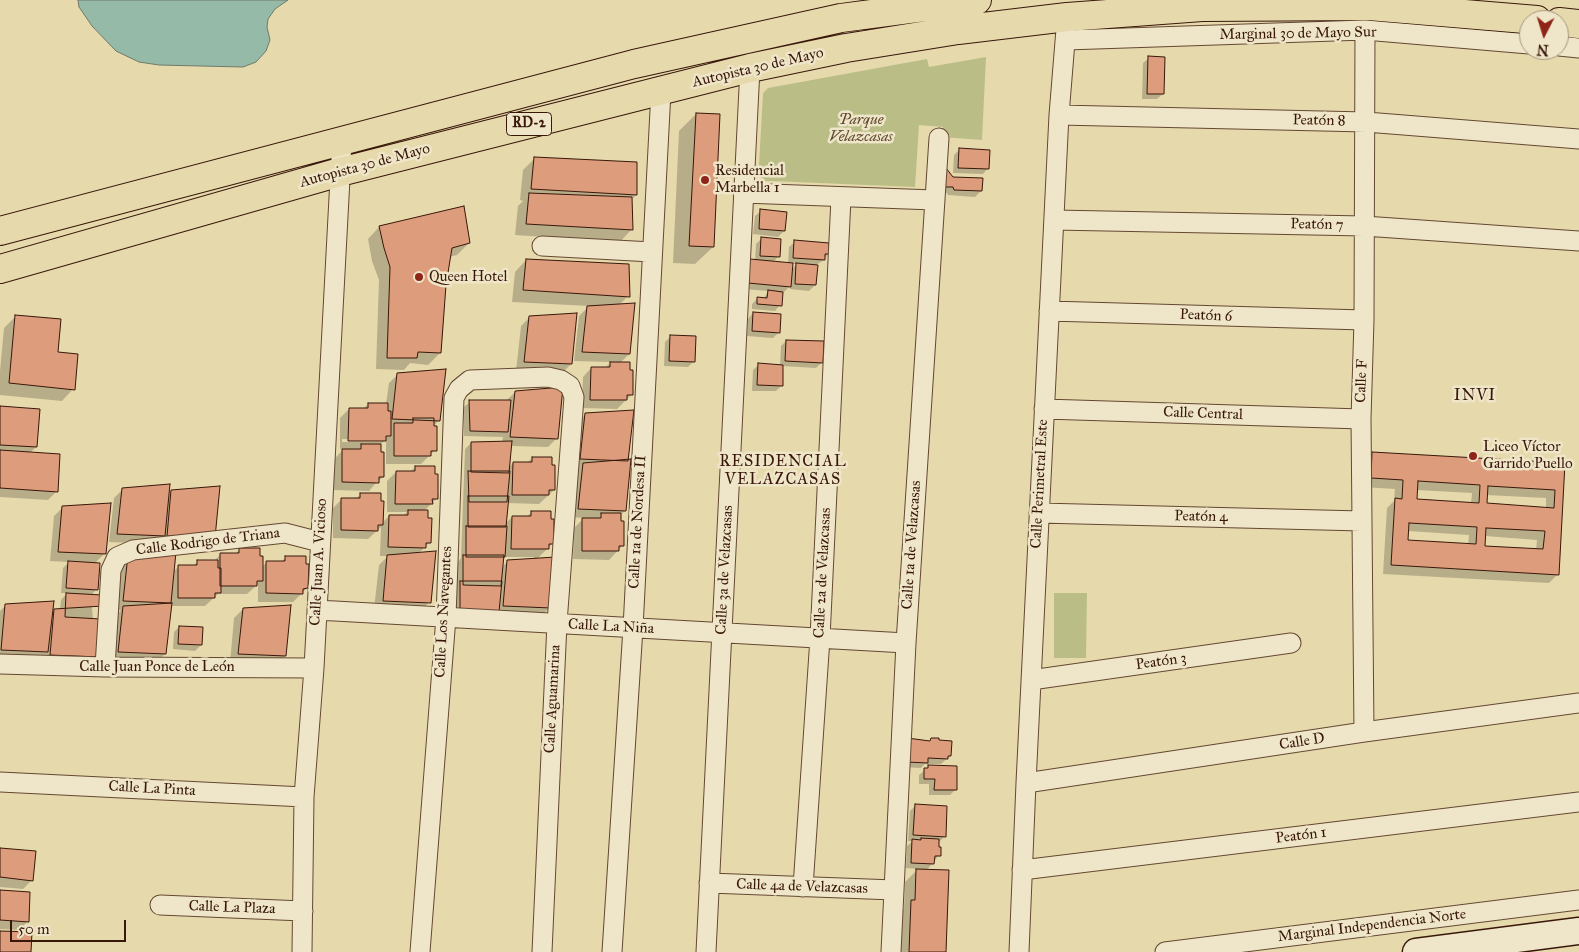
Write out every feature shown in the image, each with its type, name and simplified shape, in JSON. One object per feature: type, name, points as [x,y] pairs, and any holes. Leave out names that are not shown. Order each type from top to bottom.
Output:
[{"type":"highway","name":"Autopista 30 de Mayo","points":[[0,231],[634,64],[841,18],[977,0]]},
{"type":"highway","name":"Autopista 30 de Mayo","points":[[0,269],[340,172],[750,68],[846,48],[912,37],[958,30],[1066,29],[1202,8],[1369,6],[1519,18]]},
{"type":"main road","points":[[1416,952],[1579,932]]},
{"type":"street","name":"Marginal 30 de Mayo Sur","points":[[1066,29],[1365,30],[1519,43]]},
{"type":"street","name":"Calle Perimetral Este","points":[[1019,952],[1044,409],[1059,115],[1066,29]]},
{"type":"street","name":"Calle F","points":[[1364,732],[1361,419],[1364,320],[1365,30]]},
{"type":"street","name":"Calle 3a de Velazcasas","points":[[706,952],[750,68]]},
{"type":"street","name":"Calle 1a de Nordesa II","points":[[612,952],[633,628],[661,91]]},
{"type":"street","name":"Peatón 8","points":[[1059,115],[1366,122],[1579,139]]},
{"type":"street","name":"Calle 1a de Velazcasas","points":[[891,952],[906,643],[939,138]]},
{"type":"street","name":"Calle Juan A. Vicioso","points":[[302,952],[304,796],[314,668],[342,141]]},
{"type":"street","points":[[743,193],[934,200]]},
{"type":"street","name":"Calle 2a de Velazcasas","points":[[803,887],[820,638],[841,198]]},
{"type":"street","name":"Peatón 7","points":[[1054,220],[1364,226],[1579,241]]},
{"type":"street","points":[[542,246],[652,252]]},
{"type":"street","name":"Peatón 6","points":[[1049,311],[1364,320]]},
{"type":"street","name":"Calle Los Navegantes","points":[[420,952],[446,617],[454,398],[459,389],[470,380],[548,377],[560,380],[570,386]]},
{"type":"street","name":"Calle Aguamarina","points":[[542,952],[557,623],[574,397],[570,386]]},
{"type":"street","name":"Calle Central","points":[[1044,409],[1361,419]]},
{"type":"street","name":"Peatón 4","points":[[1039,513],[1362,521]]},
{"type":"street","name":"Calle Rodrigo de Triana","points":[[105,667],[111,570],[117,557],[133,550],[285,533],[320,542]]},
{"type":"street","name":"Calle La Niña","points":[[317,610],[906,643]]},
{"type":"street","name":"Peatón 3","points":[[1031,680],[1291,643]]},
{"type":"street","name":"Calle Juan Ponce de León","points":[[0,664],[105,667],[314,668]]},
{"type":"street","name":"Calle D","points":[[1026,783],[1364,732],[1579,703]]},
{"type":"street","name":"Calle La Pinta","points":[[0,782],[304,796]]},
{"type":"street","name":"Peatón 1","points":[[1022,870],[1579,802]]},
{"type":"street","name":"Calle 4a de Velazcasas","points":[[709,883],[894,890]]},
{"type":"street","name":"Marginal Independencia Norte","points":[[1165,952],[1579,900]]},
{"type":"street","name":"Calle La Plaza","points":[[160,905],[303,911]]},
{"type":"green space","name":"Parque Velazcasas","points":[[986,57],[982,140],[942,137],[943,127],[919,125],[915,187],[765,181],[761,178],[759,165],[763,93],[768,88],[927,59],[929,67]]},
{"type":"green space","points":[[1054,593],[1087,593],[1086,658],[1054,658]]},
{"type":"shaded area","points":[[78,0],[288,0],[275,9],[268,19],[267,27],[270,40],[266,51],[256,62],[243,67],[159,65],[139,62],[116,51],[92,26],[79,7]]},
{"type":"building","points":[[1148,56],[1165,57],[1164,94],[1147,94]]},
{"type":"building","name":"Residencial Marbella 1","points":[[696,113],[720,114],[714,247],[689,246]]},
{"type":"building","points":[[959,148],[990,150],[989,169],[958,168]]},
{"type":"building","points":[[534,157],[637,162],[637,195],[531,189]]},
{"type":"building","points":[[946,168],[953,177],[983,178],[982,191],[954,190],[953,187],[945,187]]},
{"type":"building","points":[[529,193],[632,197],[633,230],[526,224]]},
{"type":"building","name":"Queen Hotel","points":[[464,206],[470,243],[452,248],[446,285],[441,353],[418,352],[417,358],[387,358],[390,267],[379,226]]},
{"type":"building","points":[[760,209],[787,212],[785,231],[759,229]]},
{"type":"building","points":[[761,237],[781,239],[780,257],[760,256]]},
{"type":"building","points":[[794,240],[829,243],[829,254],[825,254],[825,260],[793,258]]},
{"type":"building","points":[[526,259],[629,264],[630,297],[523,290]]},
{"type":"building","points":[[750,259],[793,263],[791,287],[748,283]]},
{"type":"building","points":[[796,263],[818,265],[816,285],[795,284]]},
{"type":"building","points":[[768,290],[783,292],[782,306],[757,304],[757,297],[767,298]]},
{"type":"building","points":[[635,303],[630,354],[582,352],[587,306]]},
{"type":"building","points":[[753,312],[781,314],[780,333],[752,331]]},
{"type":"building","points":[[577,313],[572,364],[524,362],[529,316]]},
{"type":"building","points":[[15,315],[61,319],[58,352],[78,354],[75,390],[9,383]]},
{"type":"building","points":[[670,335],[696,336],[695,362],[669,361]]},
{"type":"building","points":[[786,340],[824,341],[823,363],[785,361]]},
{"type":"building","points":[[610,362],[630,362],[630,370],[633,370],[633,395],[627,395],[627,400],[590,400],[591,367],[610,367]]},
{"type":"building","points":[[758,363],[783,365],[783,386],[757,385]]},
{"type":"building","points":[[446,369],[440,421],[392,419],[397,373]]},
{"type":"building","points":[[563,387],[558,439],[510,437],[515,391]]},
{"type":"building","points":[[469,400],[511,400],[508,432],[470,431]]},
{"type":"building","points":[[368,403],[388,403],[388,411],[391,411],[391,436],[386,436],[386,441],[348,441],[349,408],[368,408]]},
{"type":"building","points":[[0,406],[40,409],[37,447],[0,445]]},
{"type":"building","points":[[634,410],[628,461],[580,459],[585,413]]},
{"type":"building","points":[[413,418],[434,418],[434,426],[437,426],[437,451],[431,451],[431,456],[394,456],[394,423],[413,423]]},
{"type":"building","points":[[512,441],[509,473],[471,472],[471,442]]},
{"type":"building","points":[[361,444],[381,444],[381,452],[384,452],[384,477],[379,477],[379,483],[342,482],[342,449],[361,449]]},
{"type":"building","points":[[0,450],[60,454],[58,492],[0,488]]},
{"type":"building","points":[[1372,452],[1565,463],[1559,575],[1391,565],[1395,498],[1402,499],[1403,480],[1371,478]],"holes":[[[1418,481],[1480,485],[1479,503],[1417,499]],[[1488,486],[1555,490],[1554,508],[1487,503]],[[1409,523],[1477,527],[1476,544],[1408,540]],[[1486,528],[1545,531],[1543,549],[1485,546]]]},
{"type":"building","points":[[532,457],[552,457],[552,465],[555,465],[555,490],[549,490],[549,495],[512,495],[513,462],[532,462]]},
{"type":"building","points":[[631,459],[626,511],[578,509],[583,463]]},
{"type":"building","points":[[415,466],[435,466],[435,474],[438,474],[438,499],[432,499],[433,504],[395,504],[396,471],[415,471]]},
{"type":"building","points":[[468,471],[510,471],[507,502],[469,502]]},
{"type":"building","points":[[170,484],[165,536],[117,534],[122,488]]},
{"type":"building","points":[[220,486],[215,538],[167,536],[171,490]]},
{"type":"building","points":[[360,493],[381,493],[381,501],[384,501],[383,525],[378,525],[378,531],[341,530],[341,498],[360,498]]},
{"type":"building","points":[[468,496],[509,496],[506,527],[468,527]]},
{"type":"building","points":[[111,503],[106,554],[58,552],[62,506]]},
{"type":"building","points":[[408,510],[428,510],[428,518],[432,518],[431,543],[426,543],[426,548],[388,547],[389,515],[408,515]]},
{"type":"building","points":[[531,511],[551,511],[551,519],[554,519],[554,544],[549,544],[549,549],[511,549],[512,516],[531,516]]},
{"type":"building","points":[[601,513],[621,513],[621,521],[624,521],[624,546],[619,546],[619,551],[582,551],[582,518],[601,518]]},
{"type":"building","points":[[466,526],[507,526],[505,557],[466,557]]},
{"type":"building","points":[[239,548],[260,548],[260,556],[263,556],[263,581],[257,581],[257,586],[220,586],[220,553],[239,553]]},
{"type":"building","points":[[436,551],[431,603],[383,601],[387,555]]},
{"type":"building","points":[[176,552],[171,603],[123,601],[128,555]]},
{"type":"building","points":[[463,555],[504,555],[501,586],[463,585]]},
{"type":"building","points":[[285,556],[306,556],[306,564],[309,564],[308,588],[303,589],[303,594],[266,593],[266,561],[285,561]]},
{"type":"building","points":[[556,557],[551,608],[503,606],[507,560]]},
{"type":"building","points":[[197,560],[218,560],[218,568],[221,568],[221,593],[215,593],[215,598],[178,598],[178,565],[197,565]]},
{"type":"building","points":[[68,561],[100,563],[98,590],[66,588]]},
{"type":"building","points":[[460,581],[502,581],[499,612],[460,611]]},
{"type":"building","points":[[66,593],[102,595],[101,619],[65,617]]},
{"type":"building","points":[[54,601],[48,652],[1,650],[5,604]]},
{"type":"building","points":[[172,603],[166,654],[118,652],[123,606]]},
{"type":"building","points":[[291,605],[286,656],[238,654],[243,608]]},
{"type":"building","points":[[103,606],[98,657],[50,655],[54,609]]},
{"type":"building","points":[[179,626],[203,627],[202,645],[178,644]]},
{"type":"building","points":[[907,738],[930,741],[931,738],[939,738],[939,740],[952,741],[951,756],[948,756],[948,759],[928,758],[928,763],[906,762]]},
{"type":"building","points":[[928,765],[957,766],[957,790],[934,790],[935,779],[924,779],[924,768],[928,768]]},
{"type":"building","points":[[915,804],[947,806],[946,837],[913,835]]},
{"type":"building","points":[[921,838],[939,839],[941,856],[935,856],[934,864],[911,863],[912,839],[921,840]]},
{"type":"building","points":[[0,848],[36,851],[33,881],[0,877]]},
{"type":"building","points":[[916,869],[949,870],[946,952],[909,952],[911,900],[915,900]]},
{"type":"building","points":[[0,890],[30,892],[29,922],[0,920]]},
{"type":"building","points":[[0,931],[32,932],[31,952],[0,952]]},
{"type":"place","name":"Residencial Marbella 1","points":[[705,180]]},
{"type":"place","name":"Queen Hotel","points":[[419,277]]},
{"type":"place","name":"Liceo Víctor Garrido Puello","points":[[1473,456]]},
{"type":"district","name":"INVI","points":[[1475,396]]},
{"type":"district","name":"RESIDENCIAL VELAZCASAS","points":[[783,471]]}]
